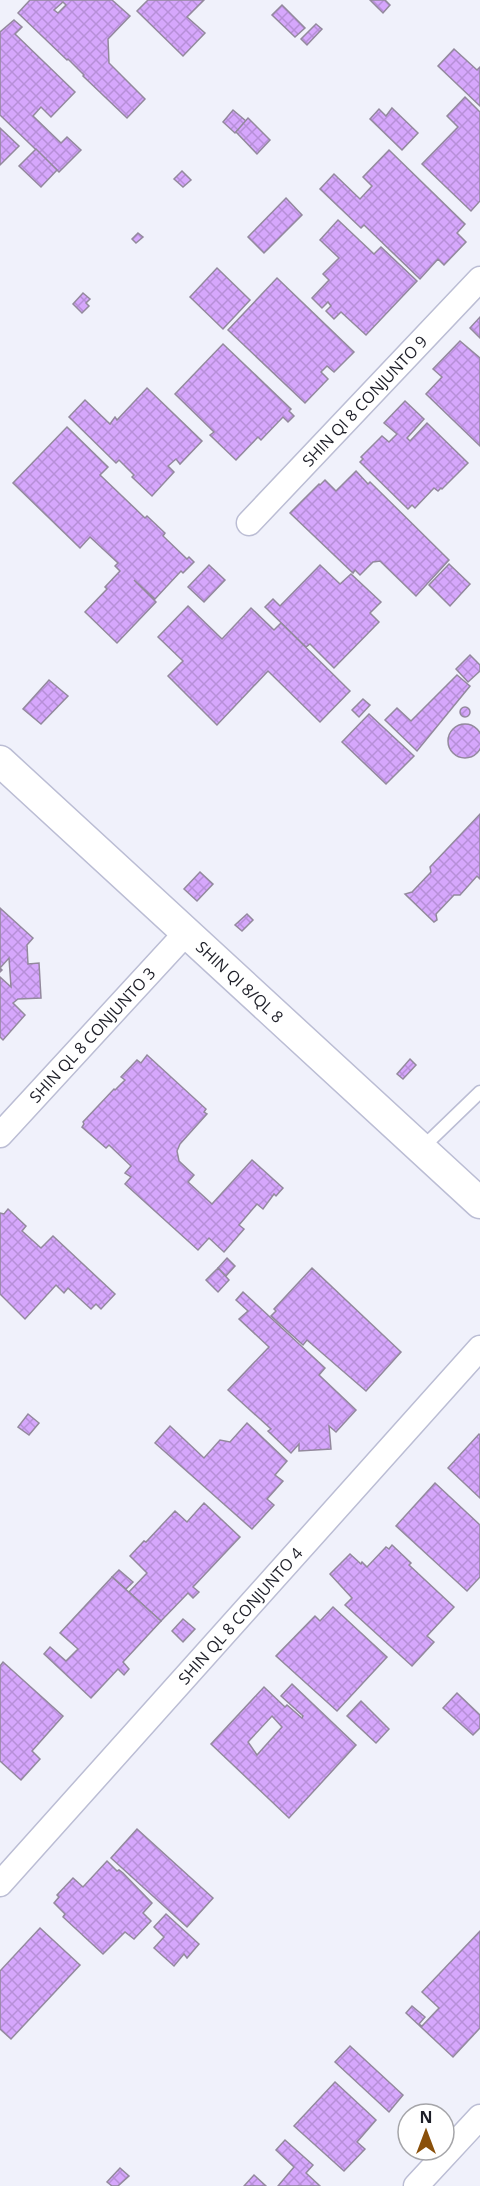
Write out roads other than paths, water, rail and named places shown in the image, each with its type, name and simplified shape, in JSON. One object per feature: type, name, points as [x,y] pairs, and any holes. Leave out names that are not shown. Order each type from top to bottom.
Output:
[{"type":"street","name":"SHIN QI 8 CONJUNTO 9","points":[[249,523],[480,279]]},
{"type":"street","name":"SHIN QI 8/QL 8","points":[[0,761],[480,1203]]},
{"type":"street","name":"SHIN QL 8 CONJUNTO 3","points":[[0,1135],[186,933]]},
{"type":"street","name":"SHIN QL 8 CONJUNTO 4","points":[[0,1884],[480,1348]]},
{"type":"street","points":[[416,2186],[480,2117]]},
{"type":"lane","points":[[421,1149],[480,1092]]}]
